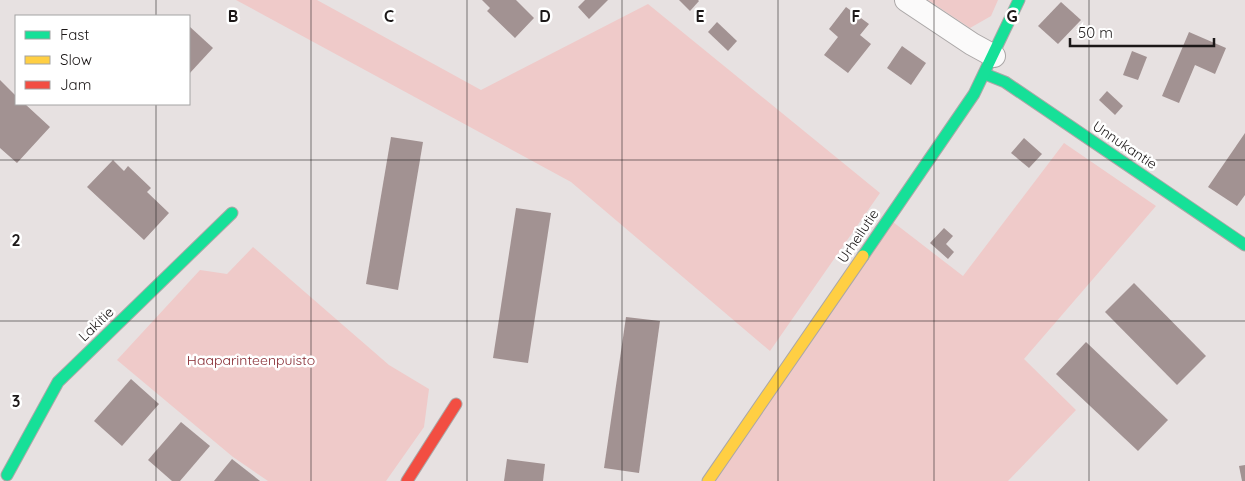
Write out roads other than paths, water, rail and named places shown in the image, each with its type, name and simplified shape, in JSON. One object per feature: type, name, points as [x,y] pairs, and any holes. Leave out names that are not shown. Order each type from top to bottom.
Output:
[{"type":"street","points":[[906,0],[972,44],[990,65]]},
{"type":"street","name":"Urheilutie","points":[[708,481],[990,65],[1019,0]]},
{"type":"street","name":"Unnukantie","points":[[990,65],[1005,82],[1245,245]]},
{"type":"street","name":"Lakitie","points":[[8,476],[58,382],[232,213]]},
{"type":"street","points":[[407,481],[456,404]]},
{"type":"park label","name":"Haaparinteenpuisto","points":[[251,360]]}]
